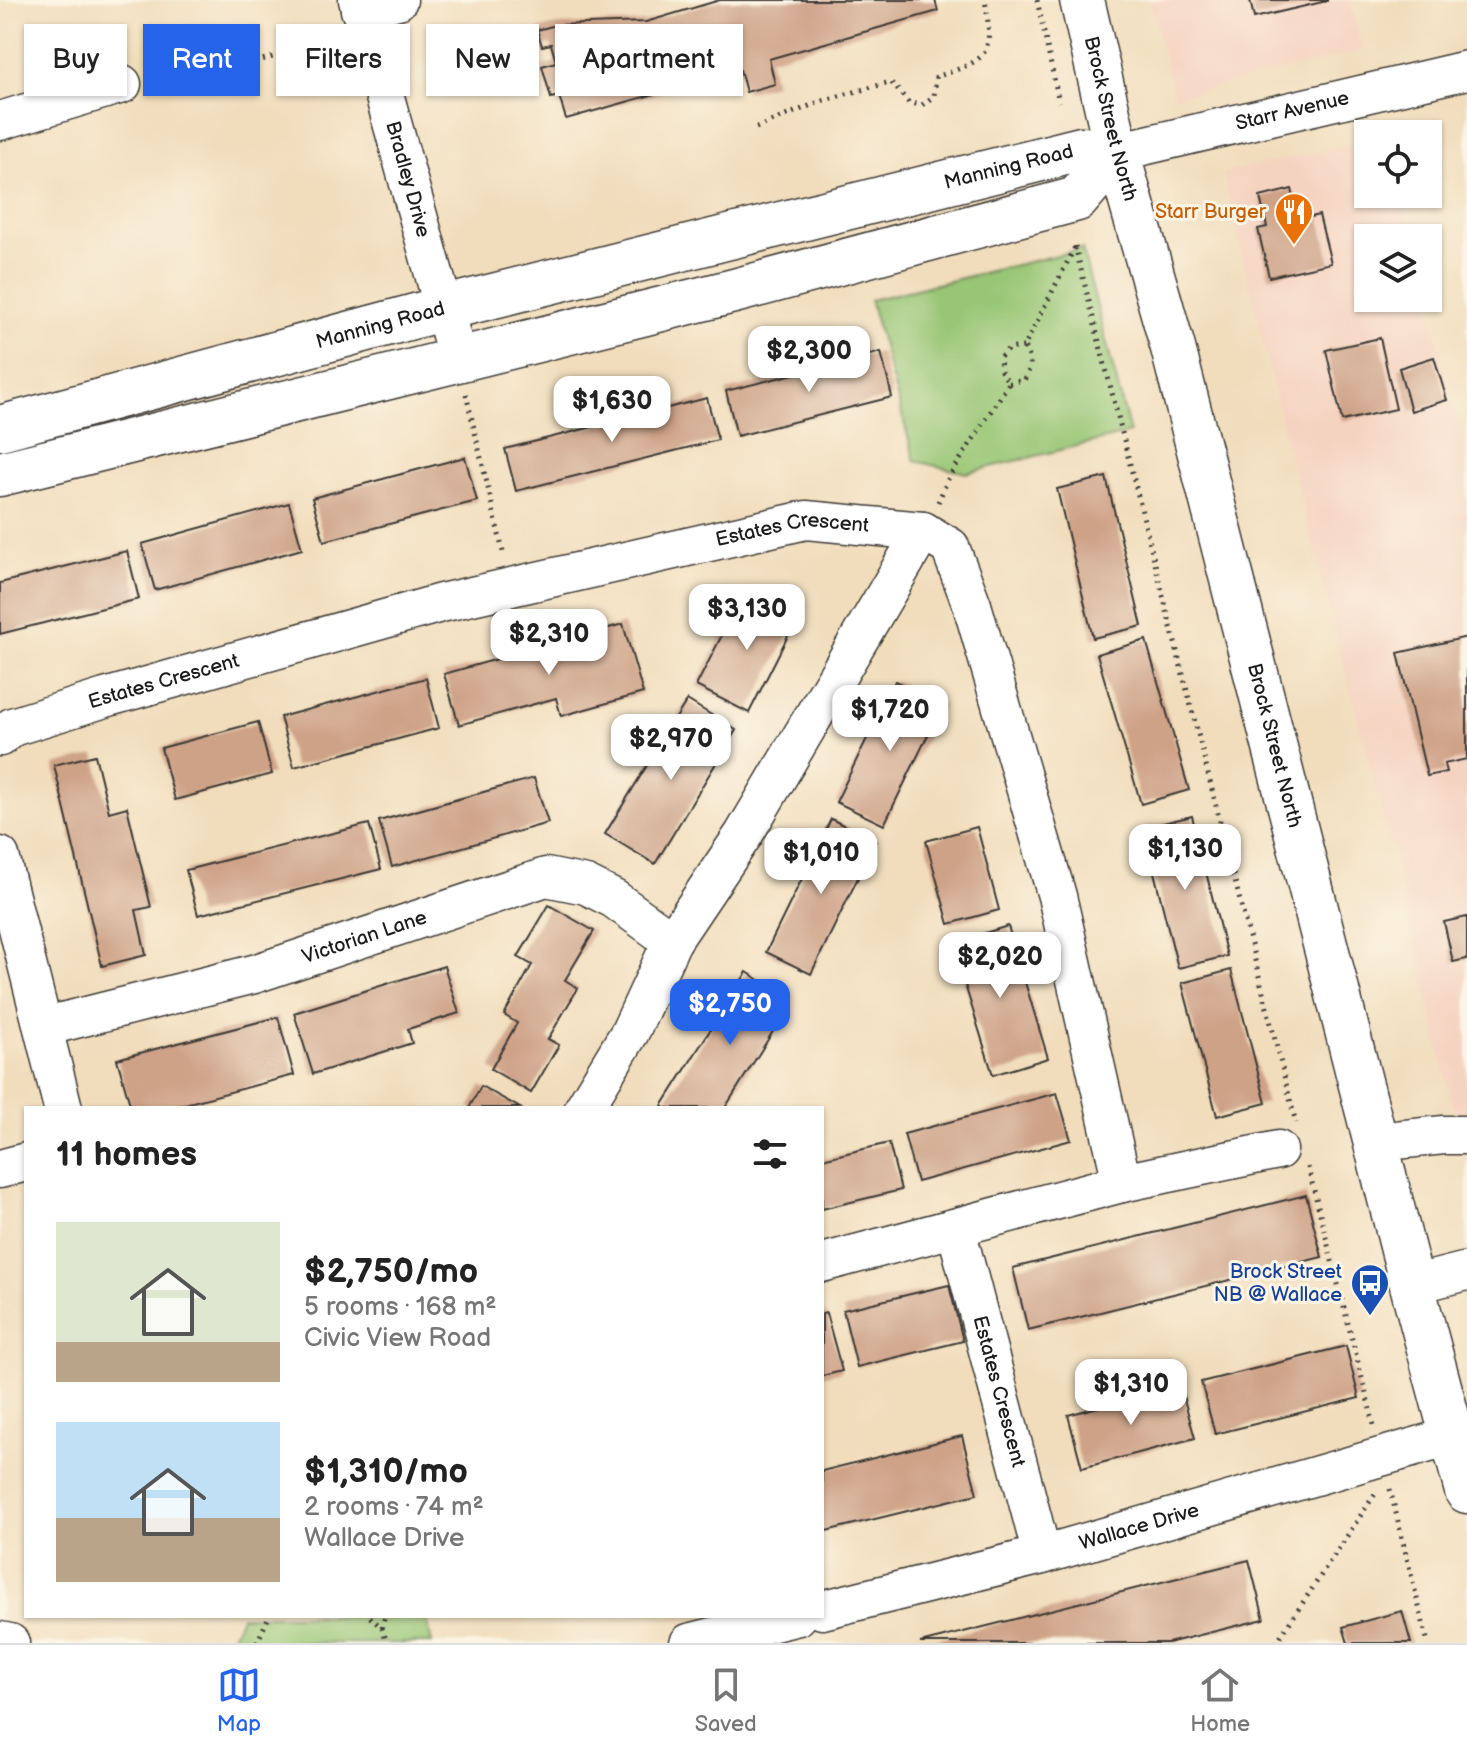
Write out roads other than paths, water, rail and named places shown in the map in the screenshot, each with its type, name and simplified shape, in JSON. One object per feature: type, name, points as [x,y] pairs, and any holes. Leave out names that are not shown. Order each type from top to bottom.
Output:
[{"type":"main road","name":"Brock Street North","points":[[1082,0],[1117,152],[1176,359],[1412,1285],[1460,1434],[1467,1491]]},
{"type":"main road","name":"Manning Road","points":[[0,428],[445,308],[1081,149],[1117,152]]},
{"type":"main road","name":"Manning Road","points":[[0,474],[734,291],[1077,199],[1117,152]]},
{"type":"street","points":[[361,14],[398,0]]},
{"type":"street","name":"Bradley Drive","points":[[361,14],[458,360]]},
{"type":"street","name":"Starr Avenue","points":[[1117,152],[1467,70]]},
{"type":"street","points":[[0,121],[82,96]]},
{"type":"street","name":"Estates Crescent","points":[[0,737],[12,727],[105,698],[441,603],[806,520],[923,531]]},
{"type":"street","points":[[585,1106],[630,1032],[672,941],[744,834],[923,531],[950,547],[972,605],[1057,896],[1122,1183]]},
{"type":"street","points":[[0,856],[63,1106]]},
{"type":"street","name":"Victorian Lane","points":[[43,1027],[254,974],[546,877],[586,885],[614,899],[672,941]]},
{"type":"street","points":[[1376,1142],[1467,1135]]},
{"type":"street","points":[[824,1262],[1122,1183],[1294,1146]]},
{"type":"street","points":[[0,1169],[24,1163]]},
{"type":"street","name":"Estates Crescent","points":[[956,1229],[1042,1555]]},
{"type":"street","points":[[1412,1285],[1467,1271]]},
{"type":"street","name":"Wallace Drive","points":[[824,1610],[1042,1555],[1460,1434]]},
{"type":"street","points":[[689,1643],[790,1618]]},
{"type":"street","points":[[0,1641],[10,1643]]},
{"type":"place","name":"Starr Burger","points":[[1294,246]]},
{"type":"place","name":"Brock Street NB @ Wallace","points":[[1370,1317]]}]
